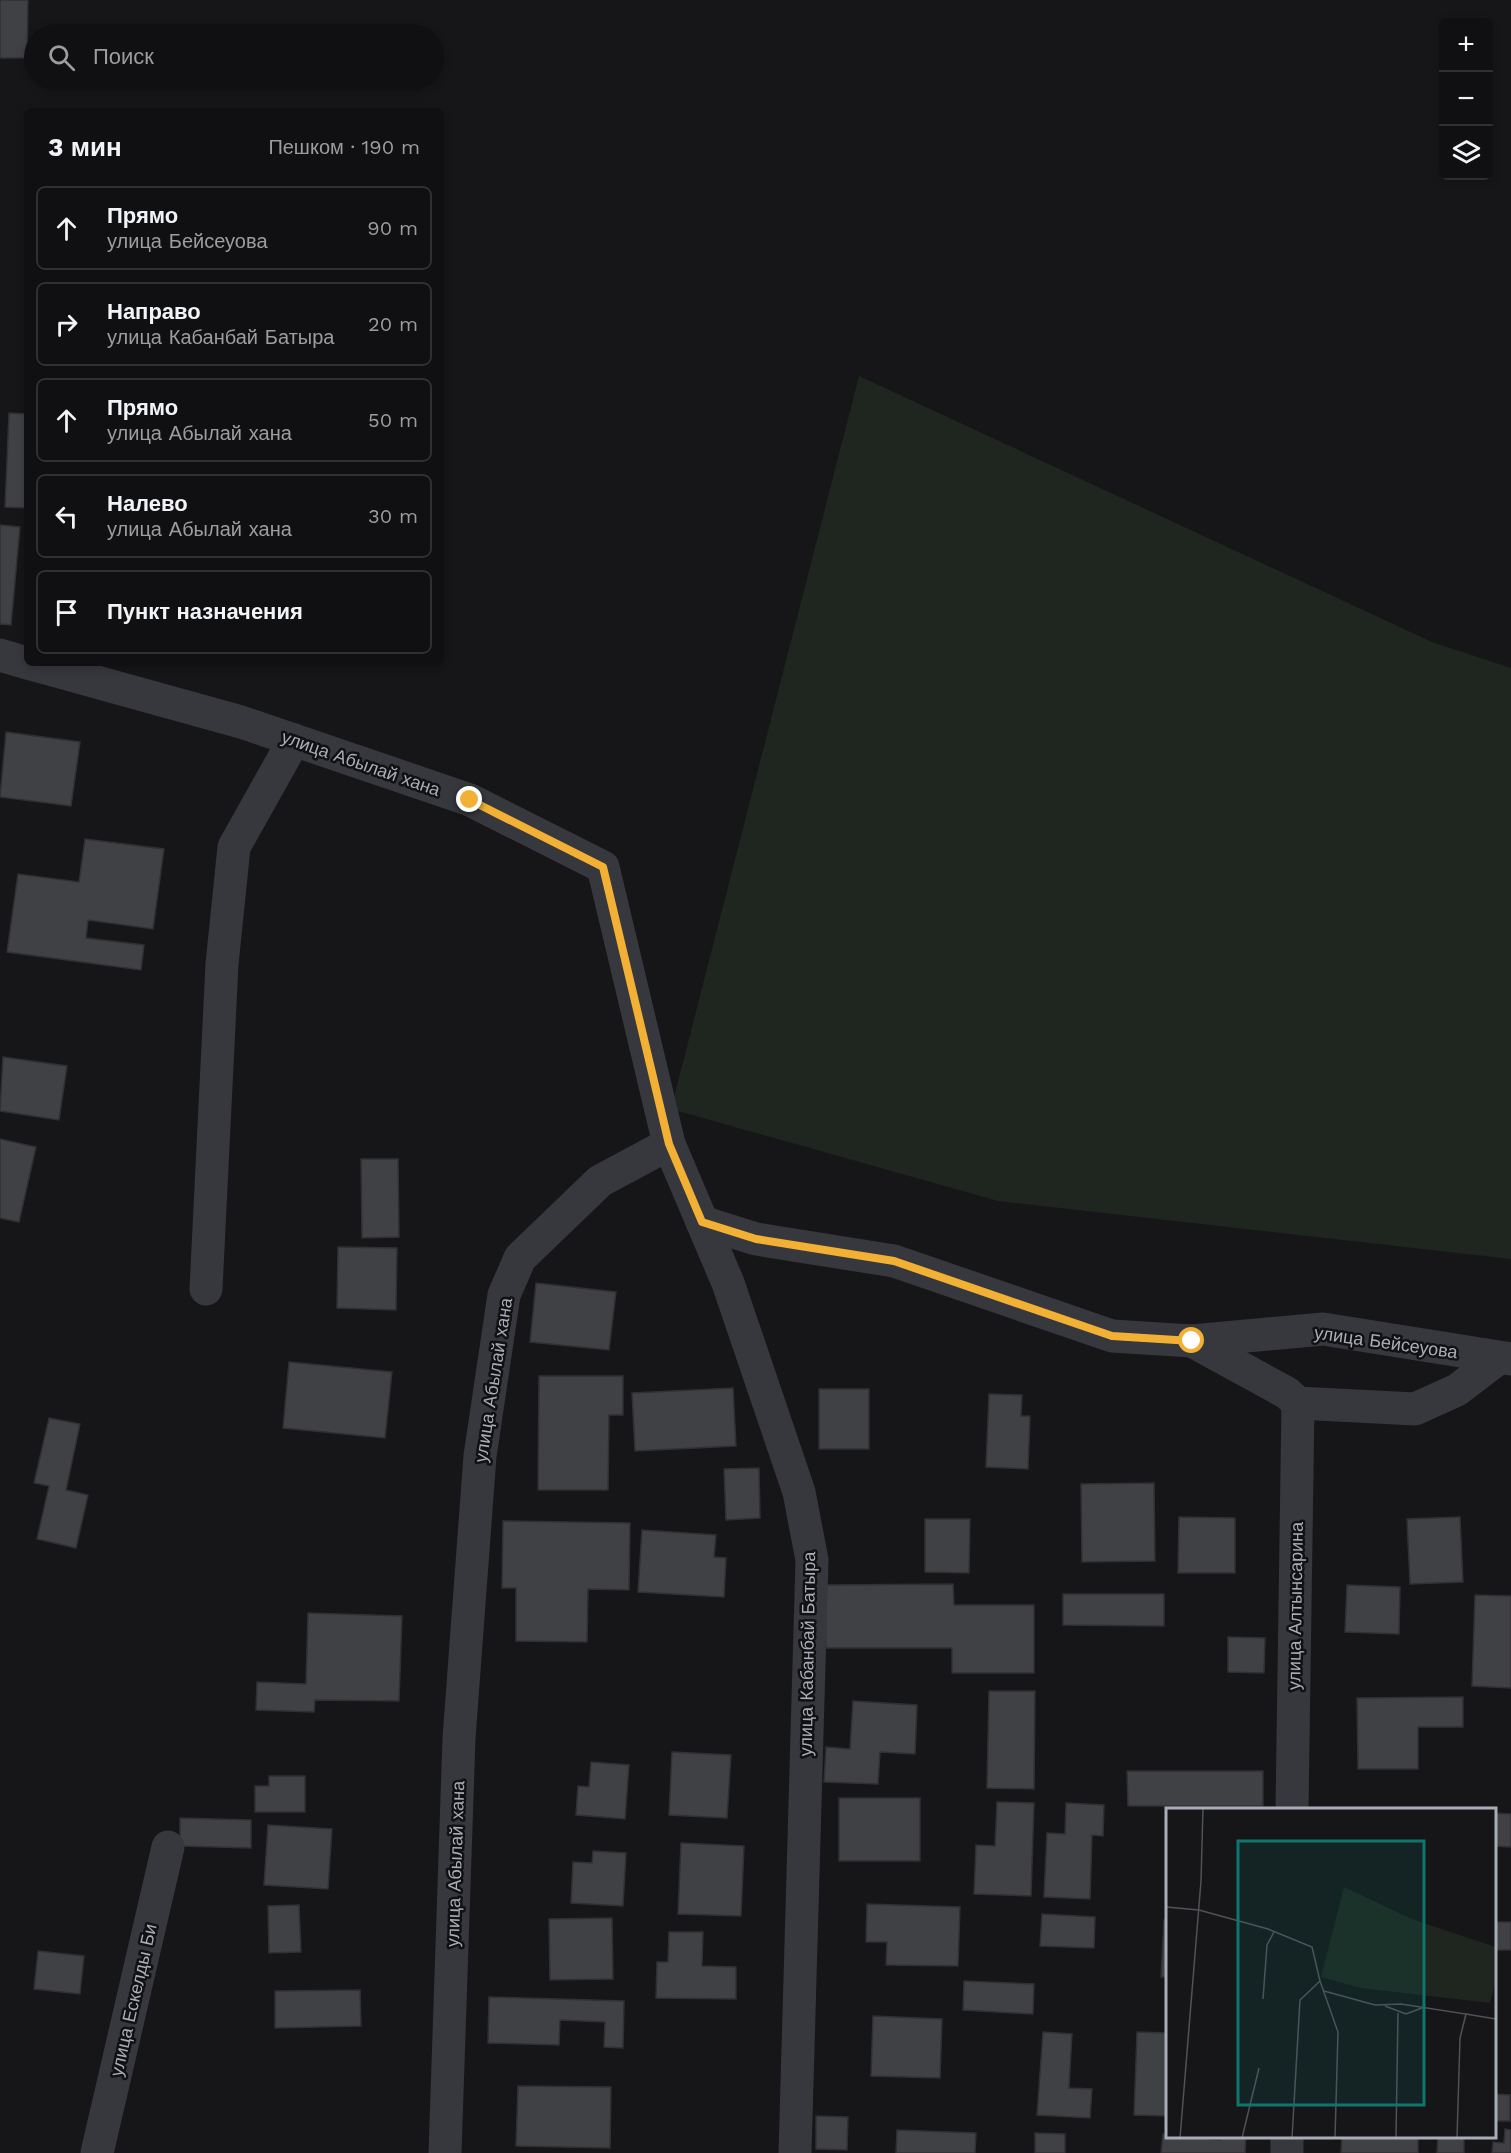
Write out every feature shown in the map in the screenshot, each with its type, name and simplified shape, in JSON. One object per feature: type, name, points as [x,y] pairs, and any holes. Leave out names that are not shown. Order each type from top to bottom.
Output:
[{"type":"street","name":"улица Абылай хана","points":[[0,655],[24,662]]},
{"type":"street","name":"улица Абылай хана","points":[[39,666],[242,722],[470,800],[603,867],[669,1144],[600,1181],[520,1258],[504,1295],[480,1456],[459,1738],[445,2153]]},
{"type":"street","points":[[206,1289],[222,964],[234,848],[294,740]]},
{"type":"street","name":"улица Кабанбай Батыра","points":[[669,1144],[728,1283],[799,1492],[812,1560],[795,2153]]},
{"type":"street","name":"улица Бейсеуова","points":[[702,1222],[756,1239],[894,1261],[1112,1336],[1192,1341],[1323,1329],[1505,1358]]},
{"type":"street","points":[[1192,1341],[1287,1393],[1298,1403],[1415,1409],[1457,1390],[1505,1358]]},
{"type":"street","name":"улица Алтынсарина","points":[[1292,1808],[1298,1403]]},
{"type":"street","name":"улица Ескелды Би","points":[[97,2153],[168,1847]]},
{"type":"shaded area","points":[[859,376],[1432,642],[1511,668],[1511,1259],[998,1201],[671,1109]]},
{"type":"building","points":[[0,0],[28,0],[28,24],[24,24],[24,58],[0,58]]},
{"type":"building","points":[[9,413],[24,414],[24,508],[5,507]]},
{"type":"building","points":[[0,525],[20,527],[11,625],[0,624]]},
{"type":"building","points":[[6,732],[80,742],[71,806],[0,797]]},
{"type":"building","points":[[85,839],[164,849],[153,929],[88,920],[86,938],[144,945],[141,970],[7,952],[18,874],[79,882]]},
{"type":"building","points":[[3,1057],[67,1066],[59,1120],[0,1111]]},
{"type":"building","points":[[0,1139],[36,1147],[19,1222],[0,1218]]},
{"type":"building","points":[[361,1159],[398,1159],[399,1237],[362,1238]]},
{"type":"building","points":[[338,1247],[397,1248],[396,1310],[337,1308]]},
{"type":"building","points":[[536,1283],[616,1292],[609,1350],[530,1342]]},
{"type":"building","points":[[289,1362],[392,1372],[385,1438],[283,1428]]},
{"type":"building","points":[[539,1376],[623,1376],[623,1415],[609,1415],[608,1490],[538,1490]]},
{"type":"building","points":[[733,1388],[736,1446],[635,1451],[632,1393]]},
{"type":"building","points":[[819,1389],[869,1389],[869,1449],[819,1449]]},
{"type":"building","points":[[989,1394],[1022,1395],[1021,1416],[1030,1416],[1028,1469],[986,1467]]},
{"type":"building","points":[[49,1418],[80,1424],[66,1490],[88,1495],[76,1548],[37,1539],[49,1486],[34,1483]]},
{"type":"building","points":[[759,1468],[760,1518],[726,1520],[724,1469]]},
{"type":"building","points":[[1154,1483],[1155,1561],[1082,1562],[1081,1484]]},
{"type":"building","points":[[1179,1517],[1235,1518],[1235,1573],[1178,1573]]},
{"type":"building","points":[[1460,1517],[1463,1582],[1410,1584],[1407,1519]]},
{"type":"building","points":[[925,1519],[970,1519],[969,1573],[925,1572]]},
{"type":"building","points":[[503,1521],[630,1523],[629,1590],[588,1589],[587,1642],[516,1641],[516,1588],[502,1588]]},
{"type":"building","points":[[642,1530],[716,1535],[714,1557],[726,1558],[724,1597],[638,1592]]},
{"type":"building","points":[[953,1584],[954,1605],[1034,1605],[1034,1673],[952,1673],[952,1648],[826,1648],[825,1585]]},
{"type":"building","points":[[1347,1585],[1400,1587],[1399,1634],[1345,1632]]},
{"type":"building","points":[[1063,1594],[1164,1594],[1164,1626],[1063,1625]]},
{"type":"building","points":[[1475,1595],[1511,1596],[1511,1688],[1472,1686]]},
{"type":"building","points":[[308,1613],[402,1616],[399,1701],[315,1700],[314,1712],[256,1710],[257,1682],[306,1684]]},
{"type":"building","points":[[1228,1637],[1265,1638],[1264,1673],[1228,1672]]},
{"type":"building","points":[[989,1691],[1035,1691],[1034,1789],[987,1788]]},
{"type":"building","points":[[1463,1697],[1463,1727],[1418,1727],[1418,1769],[1358,1769],[1357,1698]]},
{"type":"building","points":[[853,1701],[917,1705],[915,1754],[880,1752],[878,1784],[824,1782],[826,1747],[850,1749]]},
{"type":"building","points":[[672,1752],[731,1755],[727,1818],[669,1815]]},
{"type":"building","points":[[591,1762],[629,1765],[625,1819],[576,1815],[578,1786],[589,1787]]},
{"type":"building","points":[[1127,1771],[1263,1771],[1263,1806],[1128,1806]]},
{"type":"building","points":[[269,1776],[305,1776],[305,1812],[255,1812],[255,1786],[269,1786]]},
{"type":"building","points":[[839,1798],[920,1798],[920,1861],[839,1861]]},
{"type":"building","points":[[997,1802],[1034,1803],[1031,1896],[974,1894],[976,1845],[995,1846]]},
{"type":"building","points":[[1066,1803],[1104,1805],[1103,1836],[1092,1835],[1090,1899],[1044,1897],[1047,1833],[1065,1834]]},
{"type":"building","points":[[1496,1813],[1511,1814],[1511,1847],[1496,1846]]},
{"type":"building","points":[[180,1818],[251,1820],[251,1848],[180,1846]]},
{"type":"building","points":[[268,1825],[332,1829],[328,1889],[264,1885]]},
{"type":"building","points":[[681,1843],[744,1846],[741,1916],[678,1914]]},
{"type":"building","points":[[593,1851],[626,1853],[623,1906],[571,1903],[573,1862],[592,1863]]},
{"type":"building","points":[[867,1904],[960,1907],[958,1966],[886,1965],[887,1942],[866,1942]]},
{"type":"building","points":[[299,1905],[301,1952],[269,1953],[268,1906]]},
{"type":"building","points":[[1042,1914],[1095,1917],[1094,1948],[1040,1946]]},
{"type":"building","points":[[612,1918],[613,1979],[550,1980],[549,1919]]},
{"type":"building","points":[[1164,1920],[1166,1920],[1166,1977],[1161,1977]]},
{"type":"building","points":[[1496,1922],[1511,1922],[1511,1950],[1496,1950]]},
{"type":"building","points":[[669,1932],[703,1932],[702,1966],[736,1967],[736,1999],[656,1998],[657,1962],[668,1962]]},
{"type":"building","points":[[38,1951],[84,1956],[80,1994],[34,1989]]},
{"type":"building","points":[[964,1981],[1034,1984],[1033,2014],[963,2010]]},
{"type":"building","points":[[360,1990],[361,2026],[275,2028],[275,1991]]},
{"type":"building","points":[[489,1997],[624,2001],[623,2048],[604,2047],[605,2022],[560,2020],[559,2045],[488,2043]]},
{"type":"building","points":[[873,2016],[942,2019],[940,2078],[871,2076]]},
{"type":"building","points":[[1043,2032],[1072,2034],[1069,2088],[1092,2089],[1090,2118],[1037,2115]]},
{"type":"building","points":[[1137,2032],[1166,2033],[1166,2116],[1134,2115]]},
{"type":"building","points":[[518,2086],[611,2087],[610,2148],[516,2146]]},
{"type":"building","points":[[1496,2094],[1510,2095],[1510,2121],[1496,2121]]},
{"type":"building","points":[[816,2116],[848,2117],[847,2150],[816,2149]]},
{"type":"building","points":[[1505,2129],[1511,2130],[1511,2153],[1492,2153],[1493,2142],[1504,2143]]},
{"type":"building","points":[[897,2130],[976,2133],[975,2153],[896,2153]]},
{"type":"building","points":[[1035,2133],[1065,2134],[1065,2153],[1035,2153]]},
{"type":"building","points":[[1163,2134],[1166,2134],[1166,2138],[1220,2140],[1220,2138],[1246,2138],[1245,2153],[1161,2153]]},
{"type":"building","points":[[1342,2138],[1418,2138],[1418,2153],[1341,2153]]},
{"type":"building","points":[[1438,2138],[1464,2138],[1464,2153],[1437,2153]]},
{"type":"route","points":[[470,800],[603,867],[669,1144],[702,1222],[756,1239],[894,1261],[1112,1336],[1192,1341]]}]
